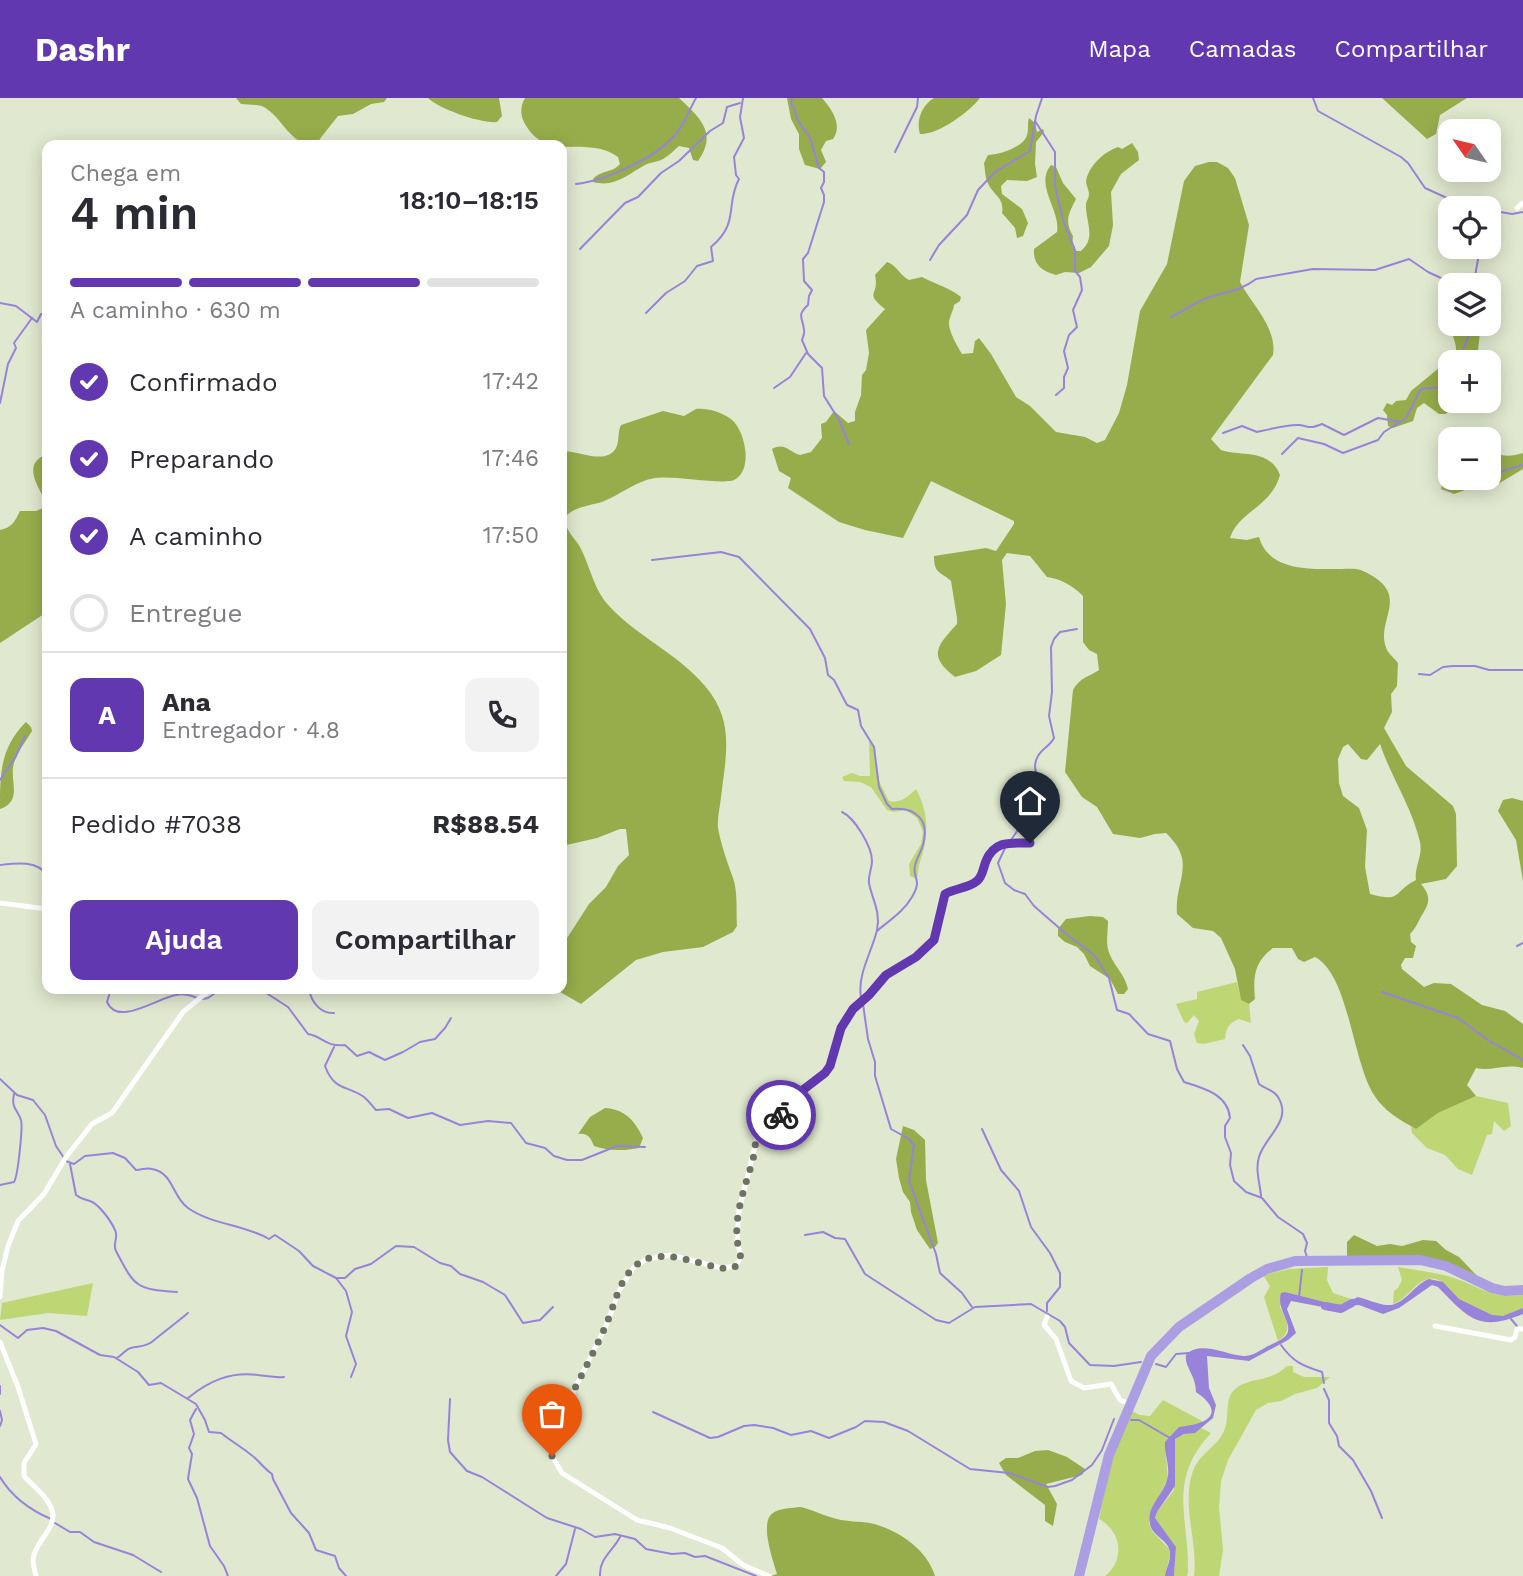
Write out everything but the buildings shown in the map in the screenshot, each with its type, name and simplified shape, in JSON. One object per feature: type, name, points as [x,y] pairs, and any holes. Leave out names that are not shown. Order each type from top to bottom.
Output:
[{"type":"highway","points":[[1079,1576],[1109,1455],[1152,1356],[1168,1335],[1251,1278],[1282,1263],[1309,1260],[1420,1260],[1446,1266],[1492,1288],[1505,1291],[1523,1290]]},
{"type":"street","points":[[1517,208],[1523,203]]},
{"type":"street","points":[[769,1576],[743,1565],[722,1548],[670,1528],[637,1520],[562,1473],[552,1456],[549,1440],[606,1326],[619,1291],[633,1268],[647,1259],[670,1255],[722,1268],[736,1266],[741,1259],[737,1237],[741,1199],[760,1130],[780,1115],[801,1090],[825,1073],[830,1066],[841,1028],[853,1009],[886,975],[916,957],[934,940],[945,894],[978,881],[987,859],[1002,844],[1030,843]]},
{"type":"street","points":[[0,903],[42,908]]},
{"type":"street","points":[[0,1297],[8,1245],[18,1221],[44,1194],[66,1157],[92,1124],[112,1113],[183,1012],[205,994]]},
{"type":"street","points":[[1047,1317],[1044,1325],[1056,1339],[1070,1381],[1084,1388],[1111,1384],[1120,1400],[1130,1404]]},
{"type":"street","points":[[1436,1326],[1511,1340],[1517,1329],[1523,1329]]},
{"type":"street","points":[[0,1342],[36,1444],[23,1463],[24,1476],[53,1510],[52,1523],[37,1546],[33,1560],[36,1576]]},
{"type":"green space","points":[[236,98],[387,98],[384,102],[371,104],[353,114],[338,116],[319,140],[298,140],[264,107],[241,104]]},
{"type":"green space","points":[[428,98],[499,98],[502,116],[497,122],[481,121],[451,111]]},
{"type":"green space","points":[[525,98],[679,98],[704,126],[704,151],[698,161],[693,160],[689,148],[679,146],[664,159],[645,165],[615,182],[593,182],[599,174],[620,164],[618,157],[594,148],[567,147],[567,140],[540,140],[523,121],[522,105]]},
{"type":"green space","points":[[787,98],[822,98],[833,112],[837,123],[836,134],[833,139],[826,141],[821,150],[826,162],[820,169],[805,165],[799,149],[799,134],[791,119]]},
{"type":"green space","points":[[934,98],[980,98],[953,122],[935,131],[920,134],[921,114]]},
{"type":"green space","points":[[1382,98],[1467,98],[1440,115],[1436,134],[1427,139]]},
{"type":"green space","points":[[1029,118],[1035,123],[1037,132],[1043,129],[1044,132],[1036,142],[1037,177],[1027,181],[1007,180],[1001,186],[1002,194],[1022,209],[1028,223],[1023,236],[1017,238],[1015,228],[1002,213],[1002,203],[989,186],[984,163],[988,155],[1016,147],[1025,139]]},
{"type":"green space","points":[[1132,143],[1138,152],[1139,160],[1121,174],[1111,192],[1113,225],[1109,246],[1091,267],[1079,273],[1065,272],[1056,275],[1047,272],[1037,263],[1034,249],[1057,232],[1045,181],[1051,165],[1056,167],[1063,183],[1076,199],[1068,221],[1073,236],[1072,245],[1076,251],[1081,251],[1086,246],[1089,235],[1087,176],[1107,152],[1118,147],[1122,149]]},
{"type":"green space","points":[[1217,162],[1228,168],[1235,178],[1249,225],[1240,282],[1267,326],[1273,345],[1273,355],[1211,439],[1221,450],[1262,457],[1275,466],[1280,475],[1270,494],[1240,522],[1230,538],[1247,540],[1259,537],[1272,557],[1293,566],[1361,570],[1387,589],[1390,599],[1384,639],[1387,650],[1398,663],[1397,686],[1391,694],[1392,712],[1384,728],[1406,766],[1453,806],[1456,814],[1457,866],[1446,879],[1421,884],[1428,896],[1428,903],[1410,934],[1411,942],[1416,946],[1413,958],[1405,958],[1402,969],[1424,987],[1434,983],[1451,984],[1482,1005],[1505,1011],[1523,1024],[1523,1068],[1476,1068],[1467,1085],[1476,1096],[1438,1113],[1416,1129],[1398,1119],[1374,1095],[1360,1061],[1343,999],[1326,967],[1315,957],[1304,962],[1298,959],[1292,948],[1273,948],[1258,964],[1254,984],[1255,999],[1249,1004],[1241,1000],[1235,969],[1221,938],[1213,931],[1193,928],[1177,914],[1183,863],[1176,844],[1166,833],[1140,838],[1113,834],[1097,807],[1082,797],[1065,772],[1073,690],[1082,680],[1099,670],[1097,654],[1089,650],[1083,642],[1083,596],[1066,583],[1047,577],[1030,556],[1007,553],[1002,560],[1006,604],[1001,655],[976,671],[955,677],[941,663],[938,657],[940,645],[957,624],[957,618],[951,581],[938,572],[934,556],[986,548],[996,551],[1014,521],[931,481],[903,538],[865,530],[839,522],[788,488],[791,478],[779,471],[772,449],[784,447],[800,455],[811,452],[822,438],[821,424],[826,422],[834,411],[848,423],[855,421],[862,375],[866,370],[869,353],[866,330],[885,309],[873,296],[875,275],[887,262],[909,280],[922,277],[961,297],[954,305],[949,325],[962,354],[973,353],[975,341],[979,338],[1016,397],[1030,406],[1056,432],[1085,437],[1097,443],[1105,440],[1119,413],[1127,385],[1140,311],[1167,264],[1184,181],[1195,166]],"holes":[[[1348,744],[1361,759],[1367,760],[1380,744],[1420,842],[1416,880],[1393,897],[1370,894],[1365,867],[1367,830],[1359,808],[1343,796],[1339,783],[1338,759],[1343,747]]]},
{"type":"green space","points":[[1453,336],[1480,336],[1478,350],[1456,350]]},
{"type":"green space","points":[[1438,369],[1438,413],[1447,413],[1439,414],[1424,403],[1417,408],[1413,421],[1393,428],[1388,426],[1387,415],[1383,410],[1387,403],[1392,405],[1396,401],[1406,400],[1411,391]]},
{"type":"green space","points":[[696,409],[705,409],[719,412],[736,424],[743,440],[746,459],[740,475],[728,481],[655,478],[567,515],[567,451],[605,456],[616,448],[621,425],[663,411],[684,416]]},
{"type":"green space","points":[[1523,453],[1523,469],[1501,482],[1501,455]]},
{"type":"green space","points":[[42,456],[42,494],[33,469]]},
{"type":"green space","points":[[1444,490],[1465,490],[1454,494]]},
{"type":"green space","points":[[42,508],[42,615],[0,643],[0,530],[11,525],[20,511]]},
{"type":"green space","points":[[567,527],[580,547],[604,600],[627,623],[694,674],[715,699],[721,712],[725,725],[726,753],[718,828],[735,883],[737,926],[733,932],[703,947],[663,952],[636,960],[581,1004],[564,994],[567,994],[567,938],[589,904],[606,887],[618,866],[629,855],[626,829],[567,845]]},
{"type":"green space","points":[[26,722],[32,731],[13,767],[14,794],[12,800],[0,809],[3,762],[11,742]]},
{"type":"green space","points":[[869,738],[874,747],[879,781],[889,801],[901,800],[916,789],[920,798],[926,834],[917,879],[910,876],[909,864],[921,844],[923,831],[917,818],[906,810],[887,810],[871,787],[860,782],[844,781],[842,777],[852,773],[870,776]]},
{"type":"green space","points":[[1512,798],[1523,801],[1523,881],[1516,840],[1498,811],[1503,800]]},
{"type":"green space","points":[[1103,917],[1108,921],[1108,951],[1127,984],[1128,989],[1124,994],[1118,994],[1110,979],[1090,966],[1077,947],[1058,936],[1058,929],[1066,919]]},
{"type":"green space","points":[[1237,982],[1241,1000],[1249,1004],[1251,1023],[1239,1019],[1229,1026],[1225,1039],[1197,1043],[1194,1034],[1199,1021],[1194,1015],[1187,1023],[1184,1022],[1176,1004],[1197,999],[1197,992]]},
{"type":"green space","points":[[1476,1096],[1508,1103],[1511,1126],[1504,1131],[1494,1121],[1492,1134],[1487,1135],[1472,1175],[1458,1169],[1445,1155],[1427,1148],[1412,1133],[1411,1126],[1416,1129],[1438,1113]]},
{"type":"green space","points":[[605,1108],[624,1113],[633,1121],[643,1138],[639,1148],[599,1148],[594,1146],[586,1135],[578,1134],[590,1117]]},
{"type":"green space","points":[[903,1126],[914,1130],[925,1140],[926,1180],[938,1243],[930,1249],[917,1230],[910,1202],[903,1192],[899,1178],[896,1159]]},
{"type":"green space","points":[[1354,1235],[1377,1246],[1402,1246],[1423,1240],[1436,1241],[1459,1257],[1479,1278],[1400,1261],[1347,1261],[1347,1242]]},
{"type":"green space","points":[[1328,1267],[1327,1280],[1333,1293],[1351,1299],[1341,1305],[1285,1292],[1280,1307],[1287,1330],[1278,1341],[1264,1297],[1270,1286],[1263,1275],[1289,1269]]},
{"type":"green space","points":[[1398,1267],[1448,1276],[1492,1293],[1523,1295],[1523,1308],[1503,1316],[1486,1314],[1462,1302],[1441,1282],[1433,1279],[1423,1281],[1393,1304],[1394,1291],[1402,1280]]},
{"type":"green space","points":[[93,1283],[87,1316],[48,1313],[0,1320],[2,1303]]},
{"type":"green space","points":[[1287,1366],[1293,1366],[1293,1372],[1304,1377],[1330,1377],[1317,1388],[1268,1403],[1256,1410],[1228,1460],[1221,1481],[1219,1507],[1223,1550],[1219,1576],[1194,1576],[1189,1486],[1195,1467],[1221,1437],[1227,1421],[1229,1399],[1234,1390],[1246,1383],[1274,1375]]},
{"type":"green space","points":[[1163,1400],[1202,1421],[1165,1442],[1168,1479],[1150,1513],[1149,1523],[1152,1531],[1169,1549],[1165,1576],[1105,1576],[1112,1569],[1118,1554],[1116,1538],[1099,1519],[1110,1463],[1129,1410],[1150,1416]]},
{"type":"green space","points":[[1201,1428],[1211,1433],[1197,1450],[1189,1467],[1183,1500],[1188,1572],[1187,1576],[1174,1576],[1176,1547],[1155,1519],[1157,1512],[1174,1490],[1174,1441],[1177,1437]]},
{"type":"green space","points":[[1048,1450],[1067,1457],[1085,1469],[1082,1475],[1046,1484],[1057,1504],[1053,1526],[1045,1521],[1045,1505],[1006,1475],[999,1463],[1006,1458],[1018,1458],[1035,1451]]},
{"type":"green space","points":[[801,1507],[845,1521],[870,1523],[900,1535],[925,1557],[935,1576],[771,1576],[777,1574],[768,1542],[769,1518],[779,1510]]},
{"type":"shaded area","points":[[1429,1279],[1443,1282],[1459,1299],[1492,1315],[1503,1316],[1523,1308],[1523,1314],[1496,1322],[1485,1322],[1467,1314],[1438,1287],[1432,1285],[1399,1308],[1383,1314],[1359,1305],[1328,1308],[1291,1301],[1287,1309],[1296,1333],[1288,1340],[1249,1361],[1207,1356],[1209,1388],[1216,1405],[1213,1418],[1195,1433],[1184,1434],[1175,1439],[1175,1486],[1155,1518],[1176,1547],[1174,1576],[1165,1576],[1170,1550],[1151,1528],[1149,1518],[1168,1475],[1165,1442],[1179,1427],[1207,1419],[1212,1410],[1206,1400],[1196,1392],[1186,1355],[1206,1348],[1246,1356],[1281,1340],[1287,1334],[1288,1325],[1281,1305],[1281,1293],[1341,1305],[1358,1297],[1392,1305]]},
{"type":"waterway","points":[[576,184],[615,173],[655,152],[678,132],[696,98]]},
{"type":"waterway","points":[[646,313],[666,293],[685,281],[697,266],[713,261],[711,247],[726,230],[739,179],[734,157],[744,138],[740,117],[743,98]]},
{"type":"waterway","points":[[792,98],[791,104],[797,119],[810,138],[819,168],[824,172],[821,188],[824,202],[808,253],[803,259],[804,281],[812,290],[808,305],[801,314],[804,331],[802,340],[808,354],[822,368],[824,396],[839,420],[849,444]]},
{"type":"waterway","points":[[895,152],[917,107],[918,98]]},
{"type":"waterway","points":[[930,260],[939,245],[967,215],[978,190],[995,172],[1030,151],[1042,98]]},
{"type":"waterway","points":[[1313,98],[1318,111],[1401,157],[1425,188],[1443,196]]},
{"type":"waterway","points":[[580,249],[625,203],[638,197],[661,173],[723,123],[727,107],[740,103]]},
{"type":"waterway","points":[[1035,121],[1055,152],[1055,186],[1063,220],[1075,250],[1075,271],[1080,277],[1082,290],[1073,310],[1077,327],[1069,335],[1064,351],[1068,368],[1064,377],[1064,388],[1056,395]]},
{"type":"waterway","points":[[1501,212],[1523,212]]},
{"type":"waterway","points":[[1171,317],[1202,300],[1238,289],[1256,279],[1313,269],[1375,270],[1409,259],[1438,277]]},
{"type":"waterway","points":[[1476,273],[1478,259]]},
{"type":"waterway","points":[[0,303],[16,306],[37,322],[42,314]]},
{"type":"waterway","points":[[0,403],[8,364],[16,348],[14,343],[32,318]]},
{"type":"waterway","points":[[1462,350],[1468,336]]},
{"type":"waterway","points":[[774,388],[790,377],[806,353]]},
{"type":"waterway","points":[[1282,454],[1298,438],[1324,444],[1343,453],[1378,440],[1384,432],[1406,418],[1421,389],[1438,387]]},
{"type":"waterway","points":[[1223,433],[1242,426],[1257,432],[1290,425],[1315,427],[1322,424],[1344,435],[1378,418],[1401,422]]},
{"type":"waterway","points":[[1501,471],[1523,465]]},
{"type":"waterway","points":[[652,560],[721,552],[739,557],[810,629],[825,658],[828,675],[834,680],[847,705],[858,710],[861,726],[874,747],[879,787],[887,804],[892,809],[908,810],[923,822],[925,836],[915,866],[915,891],[905,907],[877,931]]},
{"type":"waterway","points":[[1011,840],[1024,821],[1035,817],[1044,795],[1035,766],[1038,756],[1054,738],[1049,716],[1052,692],[1051,647],[1060,632],[1077,629]]},
{"type":"waterway","points":[[1419,674],[1430,675],[1443,667],[1453,666],[1523,670]]},
{"type":"waterway","points":[[0,780],[15,758],[25,736]]},
{"type":"waterway","points":[[842,812],[857,826],[869,848],[872,861],[869,883],[878,917],[877,930],[861,980],[861,998]]},
{"type":"waterway","points":[[1006,846],[998,863],[1005,883],[1025,894],[1034,906],[1094,955],[1109,978],[1117,1010],[1129,1014],[1148,1034],[1170,1041],[1177,1069],[1184,1082],[1213,1093],[1225,1103],[1230,1118],[1225,1126],[1225,1137],[1231,1153],[1230,1165],[1234,1181],[1246,1192],[1262,1198],[1278,1217],[1303,1234],[1307,1243],[1307,1257]]},
{"type":"waterway","points":[[0,865],[19,863],[42,869]]},
{"type":"waterway","points":[[1517,946],[1523,943]]},
{"type":"waterway","points":[[1382,992],[1458,1018],[1488,1040],[1523,1060]]},
{"type":"waterway","points":[[109,994],[107,1002],[112,1009],[120,1012],[129,1012],[179,994]]},
{"type":"waterway","points":[[179,994],[197,998]]},
{"type":"waterway","points":[[202,999],[214,994]]},
{"type":"waterway","points":[[268,994],[288,1007],[308,1034],[333,1045],[345,1045],[357,1056],[369,1052],[385,1060],[420,1042],[435,1039],[451,1018]]},
{"type":"waterway","points":[[311,994],[317,1006],[334,1013]]},
{"type":"waterway","points":[[863,1004],[868,1039],[875,1062],[875,1076],[891,1129],[914,1145],[909,1181],[936,1254],[940,1273],[962,1293],[972,1307]]},
{"type":"waterway","points":[[1243,1045],[1250,1056],[1259,1084],[1272,1091],[1282,1106],[1280,1121],[1259,1157],[1261,1196]]},
{"type":"waterway","points":[[334,1047],[325,1066],[332,1080],[364,1097],[376,1110],[389,1109],[408,1118],[432,1113],[460,1125],[488,1121],[511,1123],[526,1143],[545,1148],[554,1156],[567,1160],[582,1160],[617,1146],[645,1147]]},
{"type":"waterway","points":[[0,1079],[17,1095],[33,1100],[45,1115],[56,1146],[64,1158]]},
{"type":"waterway","points":[[0,1185],[14,1182],[19,1161],[21,1120],[14,1106],[14,1094]]},
{"type":"waterway","points":[[982,1129],[1001,1170],[1019,1191],[1031,1227],[1050,1253],[1060,1273],[1060,1287],[1047,1303],[1047,1311]]},
{"type":"waterway","points":[[66,1161],[74,1164],[85,1156],[113,1153],[125,1158],[136,1170],[148,1168],[159,1171],[169,1180],[183,1203],[197,1214],[269,1239],[275,1235],[299,1251],[313,1266],[336,1278],[346,1291],[352,1312],[346,1336],[356,1364],[351,1377]]},
{"type":"waterway","points":[[70,1164],[76,1195],[93,1203],[108,1218],[116,1233],[116,1251],[133,1279],[144,1287],[177,1292]]},
{"type":"waterway","points":[[805,1235],[823,1232],[845,1239],[865,1274],[936,1320],[949,1323],[975,1307],[1031,1304],[1060,1321],[1065,1327],[1069,1343],[1090,1365],[1114,1366],[1141,1362]]},
{"type":"waterway","points":[[337,1278],[345,1278],[355,1269],[371,1264],[396,1246],[414,1247],[440,1263],[451,1266],[460,1274],[483,1282],[505,1295],[523,1323],[540,1320],[553,1307]]},
{"type":"waterway","points":[[1299,1297],[1302,1270]]},
{"type":"waterway","points":[[1325,1306],[1341,1309],[1352,1303]]},
{"type":"waterway","points":[[117,1358],[129,1349],[150,1343],[188,1313]]},
{"type":"waterway","points":[[1511,1319],[1517,1326]]},
{"type":"waterway","points":[[0,1325],[18,1338],[27,1330],[43,1328],[56,1331],[100,1355],[114,1357],[138,1372],[149,1385],[161,1383],[196,1404],[209,1432],[221,1433],[253,1456],[272,1474],[291,1513],[309,1533],[316,1550],[335,1556],[339,1568],[346,1576]]},
{"type":"waterway","points":[[1281,1345],[1299,1363],[1322,1372],[1324,1383]]},
{"type":"waterway","points":[[1156,1364],[1166,1367],[1176,1354],[1189,1353]]},
{"type":"waterway","points":[[188,1398],[212,1382],[230,1376],[248,1374],[284,1377]]},
{"type":"waterway","points":[[0,1386],[0,1394]]},
{"type":"waterway","points":[[1324,1389],[1329,1400],[1329,1423],[1337,1436],[1339,1446],[1353,1460],[1371,1491],[1382,1518]]},
{"type":"waterway","points":[[450,1399],[450,1452],[467,1471],[482,1477],[547,1518],[581,1529],[595,1537],[615,1534],[635,1539],[646,1549],[672,1554],[685,1553],[695,1557],[705,1556],[756,1576]]},
{"type":"waterway","points":[[196,1409],[190,1420],[194,1434],[189,1448],[192,1454],[188,1479],[197,1498],[210,1546],[228,1576]]},
{"type":"waterway","points":[[0,1411],[0,1426]]},
{"type":"waterway","points":[[653,1412],[710,1438],[754,1425],[791,1435],[811,1431],[829,1438],[865,1421],[884,1422],[908,1431],[970,1469],[1009,1473],[1048,1487],[1072,1480],[1092,1465],[1102,1450],[1114,1419]]},
{"type":"waterway","points":[[1131,1420],[1139,1420],[1170,1438]]},
{"type":"waterway","points":[[0,1477],[22,1502],[51,1519]]},
{"type":"waterway","points":[[55,1523],[70,1532],[80,1532],[94,1542],[133,1555],[161,1572]]},
{"type":"waterway","points":[[556,1576],[566,1564],[575,1529]]},
{"type":"waterway","points":[[600,1576],[604,1559],[620,1537]]},
{"type":"way so far","points":[[552,1456],[549,1440],[606,1326],[619,1291],[633,1268],[647,1259],[670,1255],[729,1269],[739,1262],[739,1210],[756,1137],[765,1124],[781,1115]]},
{"type":"route","points":[[781,1115],[795,1096],[823,1076],[830,1066],[841,1028],[853,1009],[894,968],[916,957],[934,940],[943,896],[948,891],[959,890],[978,881],[987,859],[1002,844],[1030,843]]}]
